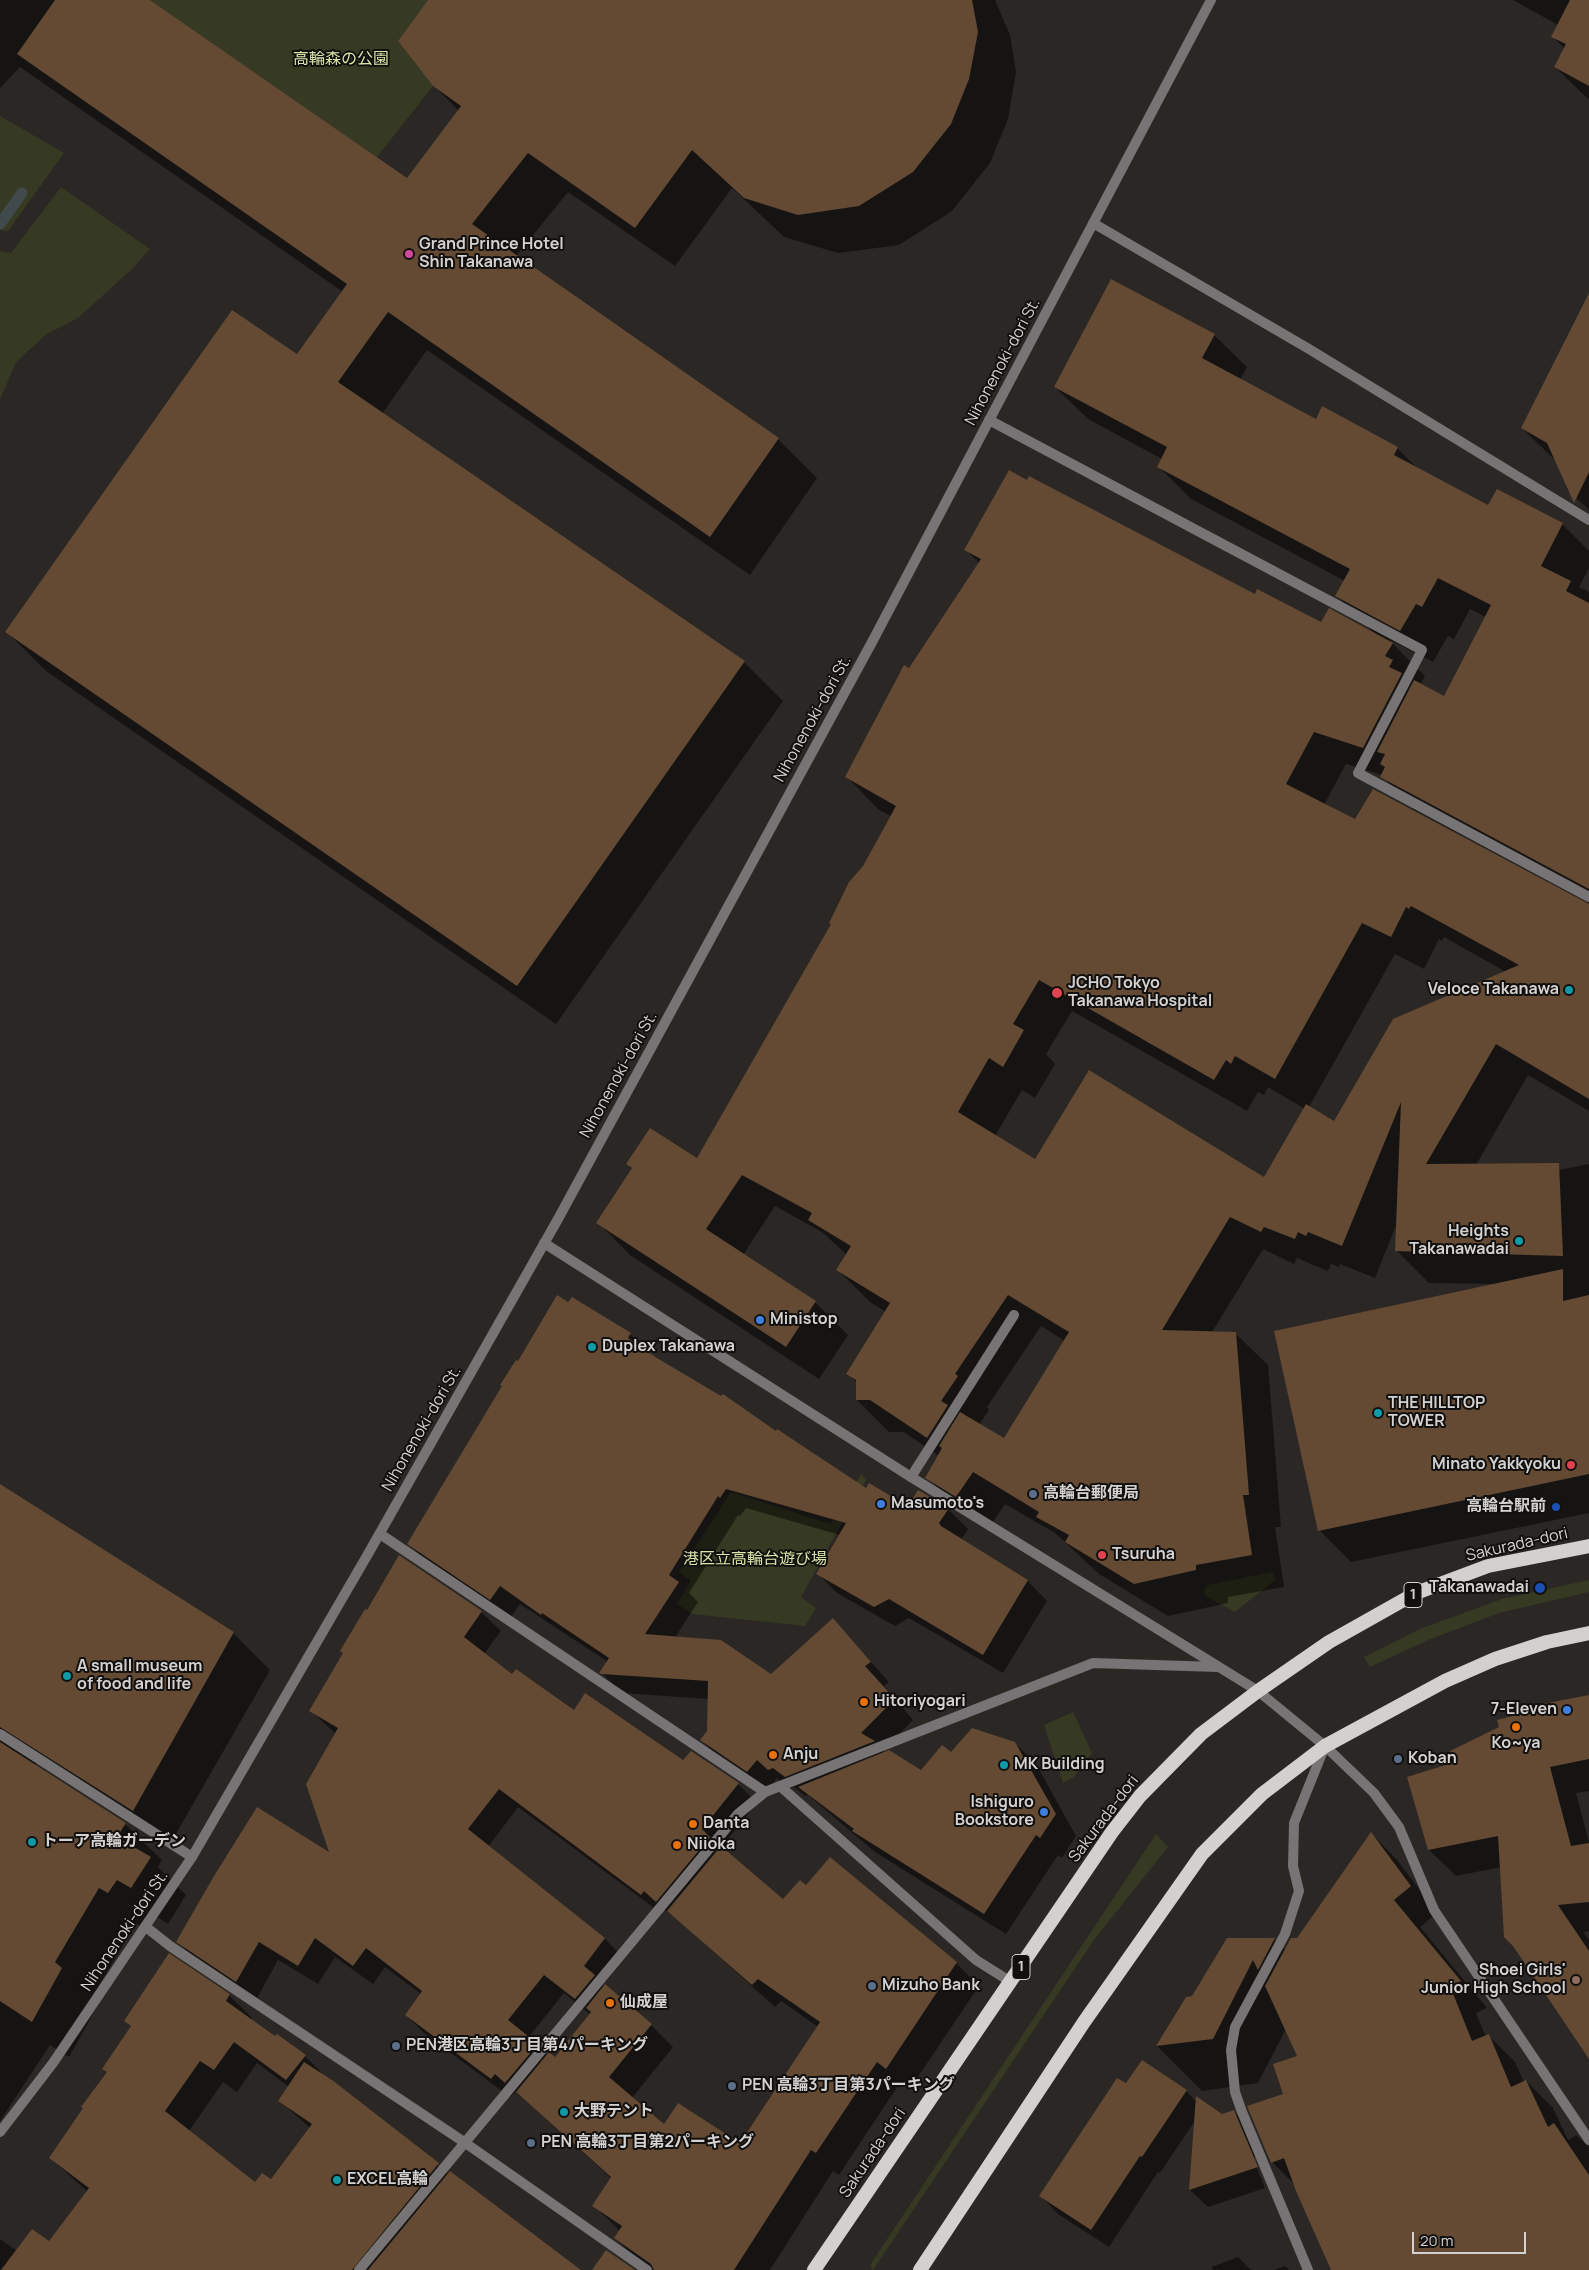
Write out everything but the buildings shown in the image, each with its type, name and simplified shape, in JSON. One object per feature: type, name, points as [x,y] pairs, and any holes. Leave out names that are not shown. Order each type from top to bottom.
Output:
[{"type":"highway","name":"Sakurada-dori","points":[[814,2270],[1112,1832],[1140,1796],[1201,1734],[1258,1691],[1329,1642],[1416,1593],[1488,1566],[1589,1546]]},
{"type":"highway","points":[[920,2270],[1084,2022],[1202,1854],[1262,1794],[1325,1746],[1420,1694],[1495,1659],[1546,1642],[1589,1633]]},
{"type":"street","name":"Nihonenoki-dori St.","points":[[0,2132],[53,2063],[192,1858],[380,1534],[544,1243],[871,644],[1211,0]]},
{"type":"street","points":[[1093,223],[1309,349],[1589,520]]},
{"type":"street","points":[[990,420],[1422,650],[1358,773],[1589,897]]},
{"type":"street","points":[[544,1243],[911,1477],[1258,1691],[1325,1746],[1374,1793],[1399,1827],[1434,1910],[1589,2140]]},
{"type":"street","points":[[911,1477],[1014,1315]]},
{"type":"street","points":[[380,1534],[765,1792]]},
{"type":"street","points":[[359,2270],[738,1814],[765,1792],[1094,1663],[1217,1667]]},
{"type":"street","points":[[0,1734],[192,1858]]},
{"type":"street","points":[[1308,2270],[1235,2092],[1231,2050],[1235,2026],[1285,1934],[1299,1891],[1293,1866],[1294,1823],[1325,1746]]},
{"type":"street","points":[[780,1786],[976,1960],[1011,1982]]},
{"type":"street","points":[[146,1927],[170,1946],[464,2142],[646,2270]]},
{"type":"green space","name":"高輪森の公園","points":[[150,0],[428,0],[398,41],[433,86],[377,157]]},
{"type":"green space","points":[[0,116],[64,153],[8,231],[0,230]]},
{"type":"green space","points":[[61,187],[150,249],[131,270],[78,318],[47,334],[16,362],[0,400],[0,251],[11,253]]},
{"type":"green space","name":"港区立高輪台遊び場","points":[[861,1474],[866,1480],[801,1597],[816,1608],[805,1626],[692,1614],[677,1604],[691,1581],[679,1572],[731,1492],[831,1524]]},
{"type":"green space","points":[[1272,1572],[1276,1579],[1235,1612],[1205,1596],[1204,1590],[1208,1585]]},
{"type":"green space","points":[[1589,1580],[1589,1592],[1499,1613],[1428,1640],[1370,1667],[1364,1657],[1420,1629],[1502,1599]]},
{"type":"green space","points":[[1073,1712],[1092,1753],[1074,1777],[1063,1783],[1044,1725]]},
{"type":"green space","points":[[1156,1834],[1168,1847],[1094,1940],[873,2270],[870,2265]]},
{"type":"waterway","points":[[0,224],[22,193]]},
{"type":"place","name":"Grand Prince Hotel Shin Takanawa","points":[[409,254]]},
{"type":"place","name":"Veloce Takanawa","points":[[1569,990]]},
{"type":"place","name":"JCHO Tokyo Takanawa Hospital","points":[[1057,993]]},
{"type":"place","name":"Heights Takanawadai","points":[[1519,1241]]},
{"type":"place","name":"Ministop","points":[[760,1320]]},
{"type":"place","name":"Duplex Takanawa","points":[[592,1347]]},
{"type":"place","name":"THE HILLTOP TOWER","points":[[1378,1413]]},
{"type":"place","name":"Minato Yakkyoku","points":[[1571,1465]]},
{"type":"place","name":"高輪台郵便局","points":[[1033,1494]]},
{"type":"place","name":"Masumoto's","points":[[881,1504]]},
{"type":"place","name":"高輪台駅前","points":[[1556,1507]]},
{"type":"place","name":"Tsuruha","points":[[1102,1555]]},
{"type":"place","name":"Takanawadai","points":[[1540,1588]]},
{"type":"place","name":"A small museum of food and life","points":[[67,1676]]},
{"type":"place","name":"Hitoriyogari","points":[[864,1702]]},
{"type":"place","name":"7-Eleven","points":[[1567,1710]]},
{"type":"place","name":"Ko~ya","points":[[1516,1727]]},
{"type":"place","name":"Anju","points":[[773,1755]]},
{"type":"place","name":"Koban","points":[[1398,1759]]},
{"type":"place","name":"MK Building","points":[[1004,1765]]},
{"type":"place","name":"Ishiguro Bookstore","points":[[1044,1812]]},
{"type":"place","name":"Danta","points":[[693,1824]]},
{"type":"place","name":"トーア高輪ガーデン","points":[[32,1842]]},
{"type":"place","name":"Niioka","points":[[677,1845]]},
{"type":"place","name":"Shoei Girls' Junior High School","points":[[1576,1980]]},
{"type":"place","name":"Mizuho Bank","points":[[872,1986]]},
{"type":"place","name":"仙成屋","points":[[610,2003]]},
{"type":"place","name":"PEN港区高輪3丁目第4パーキング","points":[[396,2046]]},
{"type":"place","name":"PEN 高輪3丁目第3パーキング","points":[[732,2086]]},
{"type":"place","name":"大野テント","points":[[564,2112]]},
{"type":"place","name":"PEN 高輪3丁目第2パーキング","points":[[531,2143]]},
{"type":"place","name":"EXCEL高輪","points":[[337,2180]]}]
